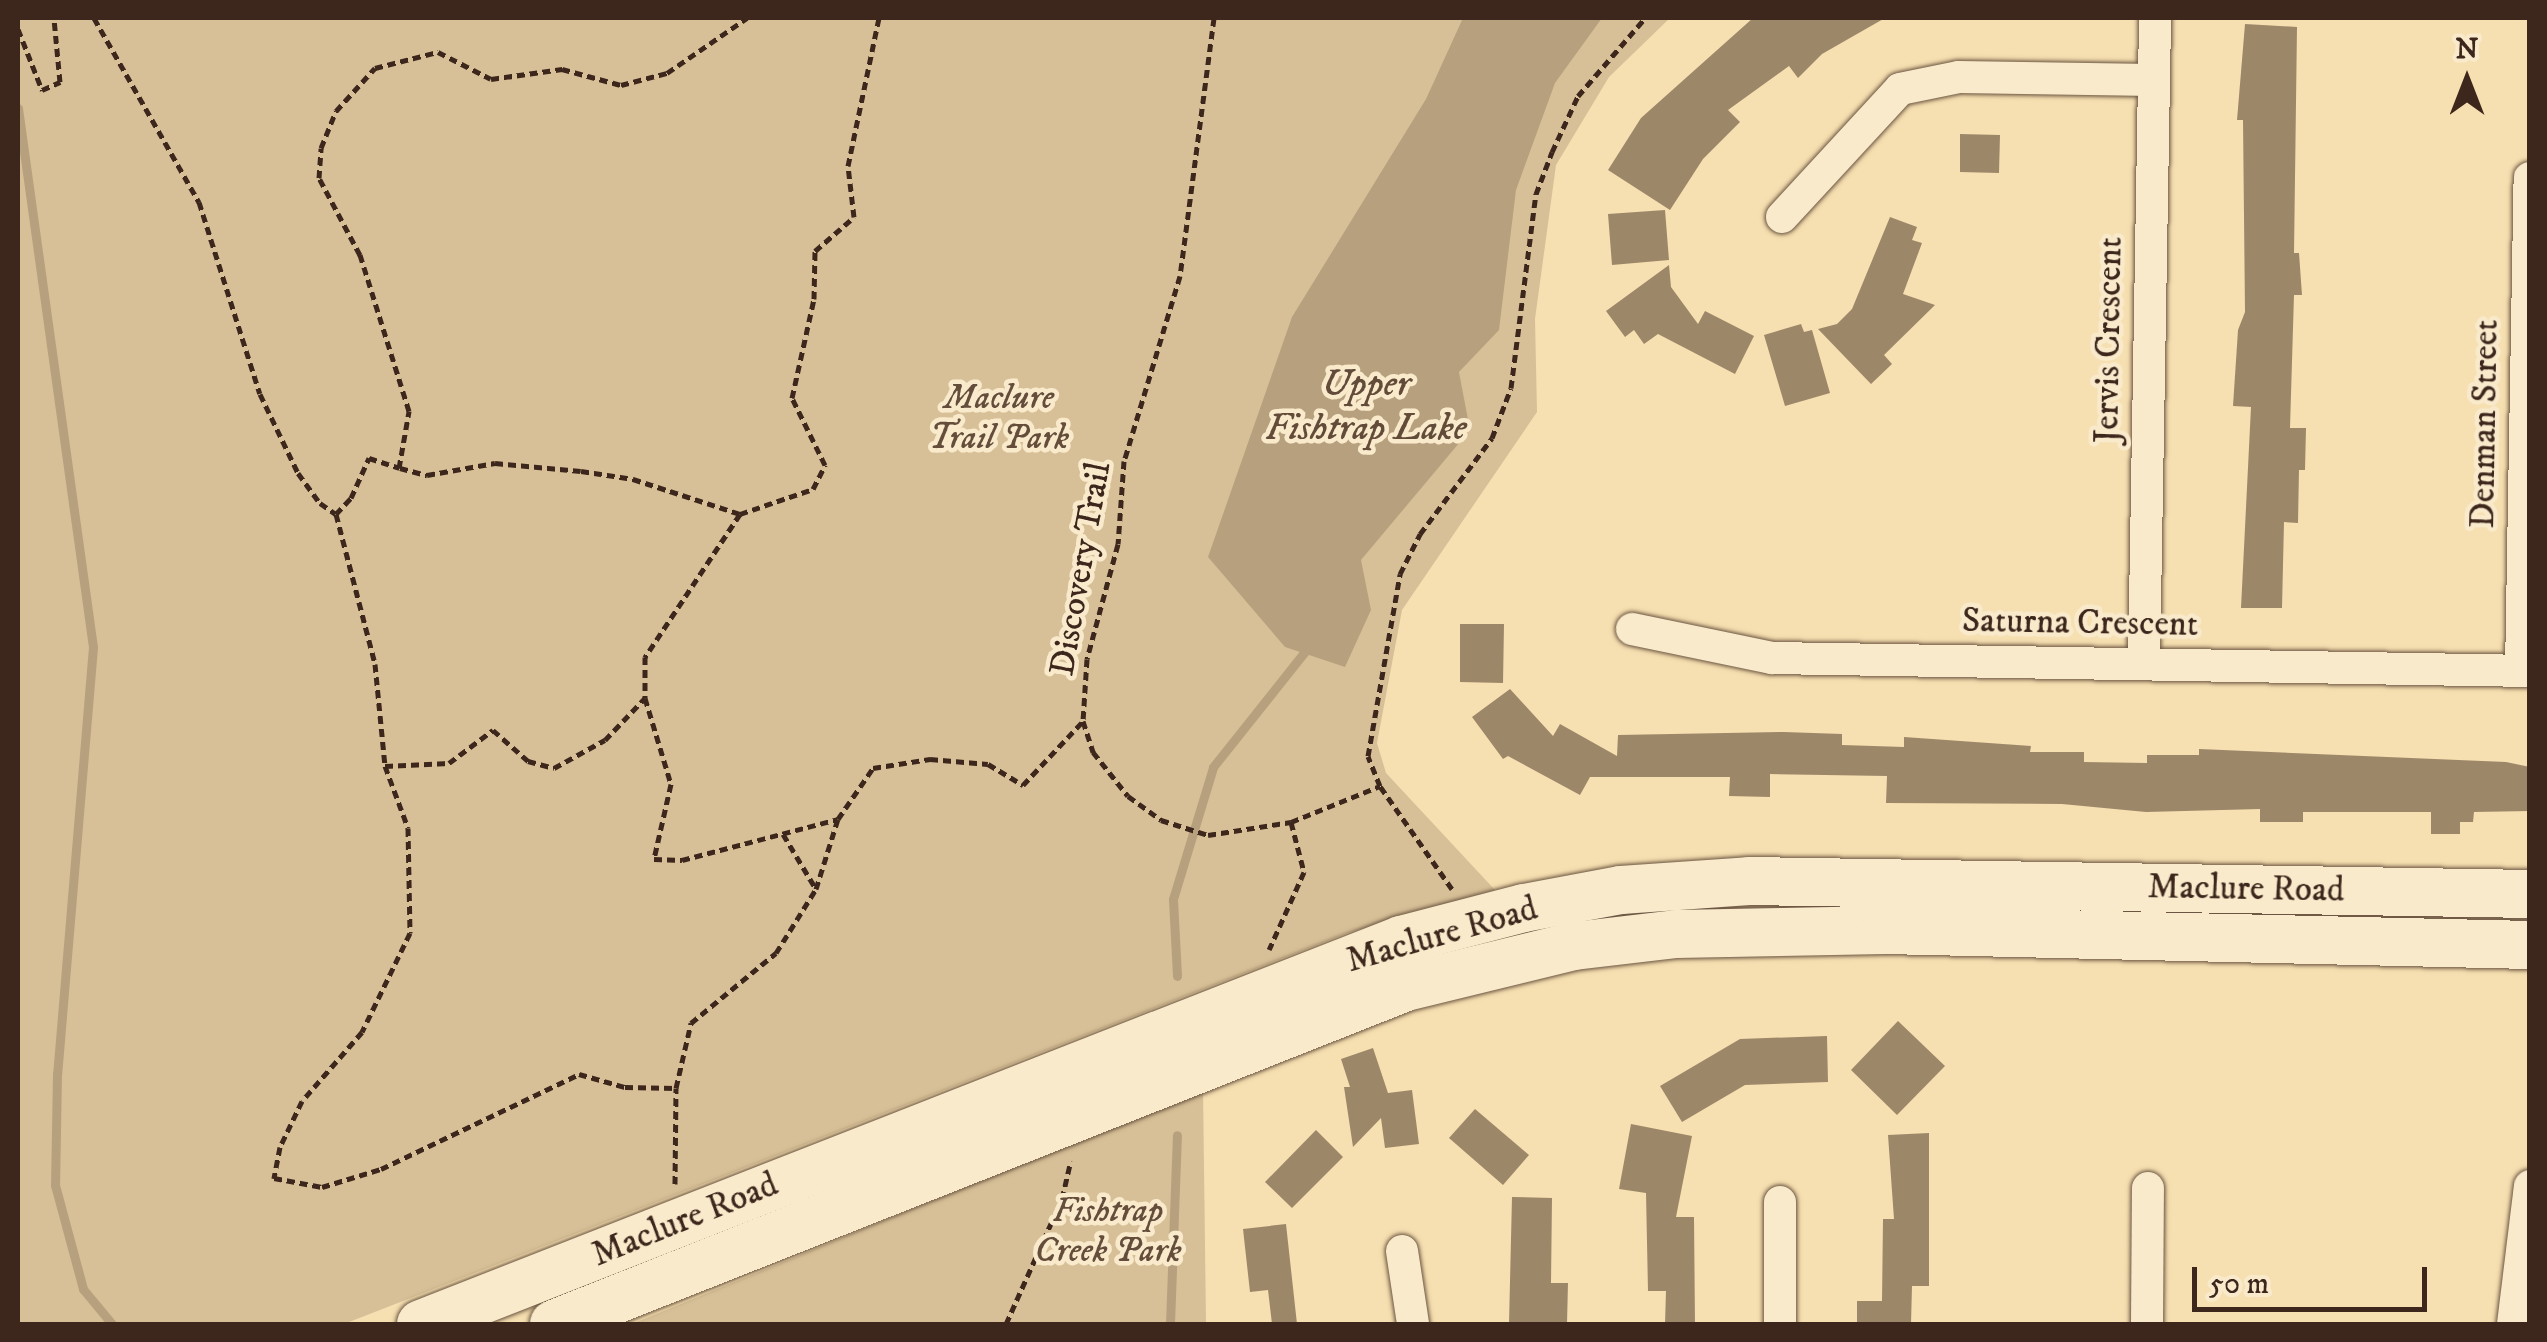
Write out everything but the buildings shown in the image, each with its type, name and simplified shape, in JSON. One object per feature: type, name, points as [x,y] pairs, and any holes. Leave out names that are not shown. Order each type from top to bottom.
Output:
[{"type":"main road","name":"Maclure Road","points":[[421,1324],[1384,947],[1474,920],[1622,890],[1749,881],[2530,894]]},
{"type":"main road","name":"Maclure Road","points":[[554,1324],[1406,987],[1574,946],[1676,934],[1885,930],[2530,945]]},
{"type":"street","name":"Jervis Crescent","points":[[2144,664],[2154,18]]},
{"type":"street","points":[[1782,217],[1900,88],[1959,77],[2152,80]]},
{"type":"street","name":"Denman Street","points":[[2525,671],[2530,178]]},
{"type":"street","name":"Saturna Crescent","points":[[1632,630],[1772,658],[2525,671]]},
{"type":"street","points":[[2513,1324],[2530,1186]]},
{"type":"street","points":[[2146,1324],[2148,1188]]},
{"type":"street","points":[[1780,1202],[1780,1324]]},
{"type":"street","points":[[1402,1251],[1412,1324]]},
{"type":"path","points":[[18,29],[42,90],[60,82],[54,18]]},
{"type":"path","points":[[94,18],[199,202],[260,394],[298,472],[336,514],[375,664],[386,766],[408,828],[410,933],[362,1032],[302,1102],[280,1147],[274,1178],[322,1188],[380,1169],[579,1074],[625,1087],[676,1088]]},
{"type":"path","points":[[400,468],[409,411],[360,255],[319,178],[321,148],[336,111],[375,68],[438,52],[491,79],[562,69],[621,86],[666,74],[747,18]]},
{"type":"path","points":[[336,514],[352,498],[368,458],[427,475],[495,463],[580,470],[633,479],[740,514],[813,489],[825,465],[792,398],[814,298],[816,251],[854,217],[848,166],[879,18]]},
{"type":"path","name":"Discovery Trail","points":[[1214,18],[1180,276],[1124,461],[1118,544],[1087,658],[1082,721],[1094,752],[1128,796],[1160,820],[1208,835],[1291,822],[1380,786]]},
{"type":"path","points":[[1474,920],[1380,786],[1368,756],[1370,718],[1400,574],[1420,534],[1492,438],[1510,388],[1536,194],[1552,152],[1578,96],[1645,18]]},
{"type":"path","points":[[740,514],[645,656],[645,698],[671,784],[654,859],[682,860],[838,819]]},
{"type":"path","points":[[386,766],[449,763],[493,730],[528,761],[554,768],[605,740],[645,698]]},
{"type":"path","points":[[674,1204],[676,1088],[691,1023],[776,953],[816,889],[838,819],[873,768],[930,759],[988,764],[1023,785],[1082,721]]},
{"type":"path","points":[[1266,954],[1304,872],[1291,822]]},
{"type":"path","points":[[783,834],[816,889]]},
{"type":"path","points":[[1006,1324],[1062,1200],[1074,1150]]},
{"type":"green space","name":"Maclure Trail Park","points":[[18,18],[1670,18],[1609,77],[1556,165],[1535,319],[1537,412],[1402,610],[1377,743],[1386,773],[1495,890],[1347,933],[344,1324],[18,1324]]},
{"type":"green space","name":"Fishtrap Creek Park","points":[[1203,1090],[1206,1324],[632,1324]]},
{"type":"water","name":"Upper Fishtrap Lake","points":[[1463,18],[1602,18],[1555,83],[1516,190],[1499,330],[1459,372],[1470,430],[1361,560],[1371,610],[1345,667],[1285,647],[1208,557],[1292,317],[1426,99]]},
{"type":"waterway","points":[[18,108],[93,647],[57,1073],[55,1185],[83,1289],[112,1324]]},
{"type":"waterway","points":[[1177,976],[1173,899],[1213,767],[1310,645]]},
{"type":"waterway","points":[[1170,1324],[1177,1135]]}]
